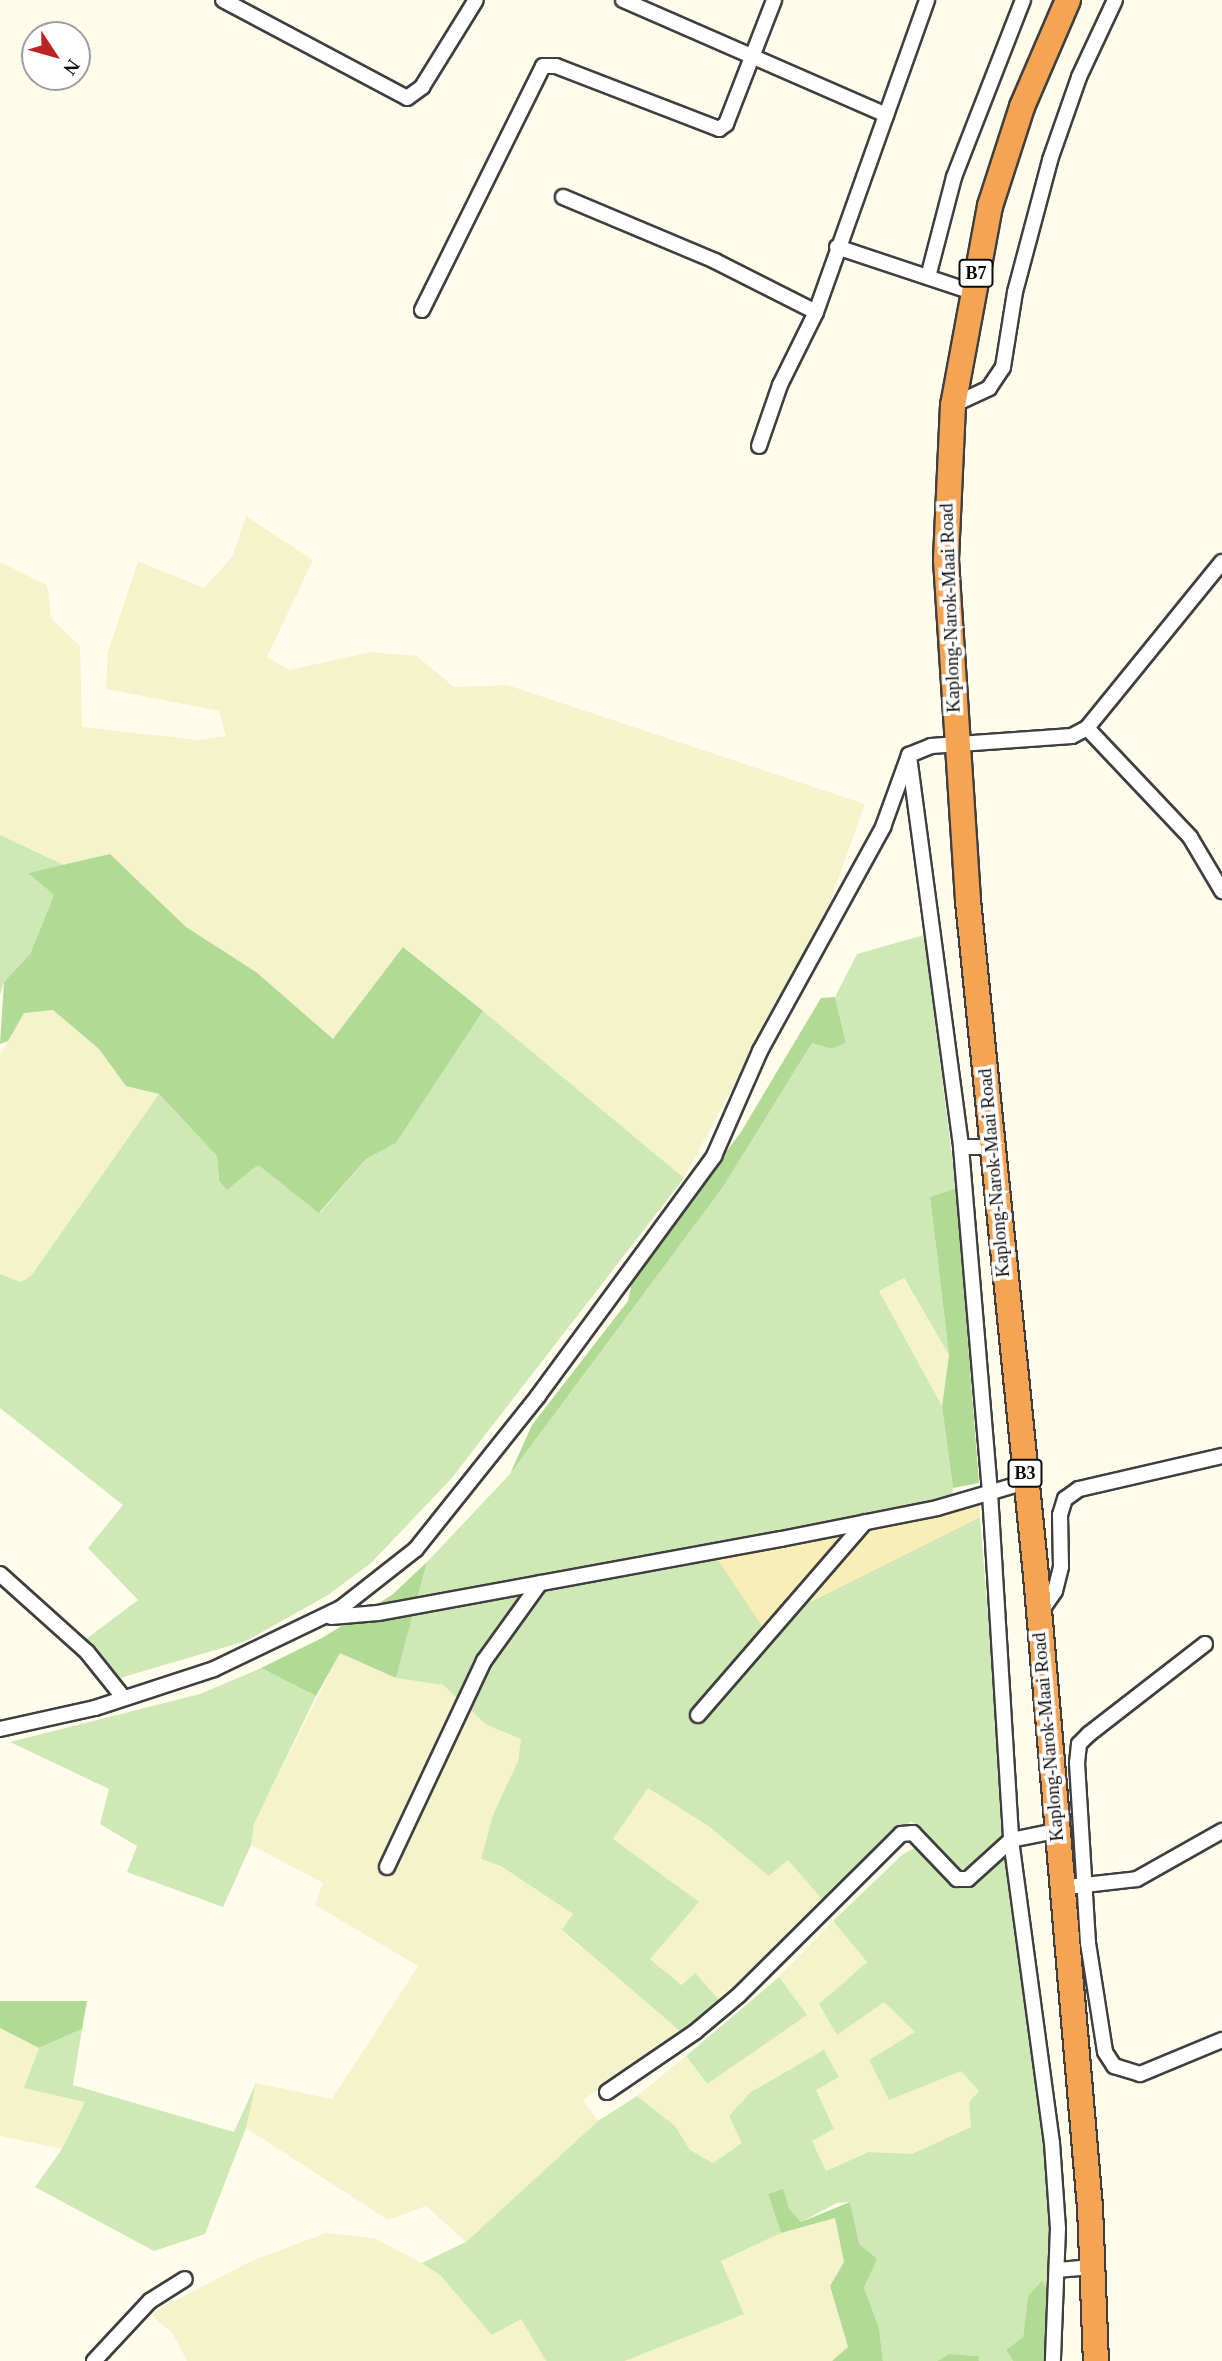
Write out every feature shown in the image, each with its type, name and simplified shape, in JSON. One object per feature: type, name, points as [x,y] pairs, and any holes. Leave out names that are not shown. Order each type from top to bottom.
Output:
[{"type":"highway","name":"Kaplong-Narok-Maai Road","points":[[1068,0],[1022,107],[990,206],[953,405],[946,560],[954,743],[1039,1616],[1056,1831],[1073,1887],[1094,2267],[1096,2361]]},
{"type":"street","points":[[223,0],[407,98],[422,87],[476,0]]},
{"type":"street","points":[[623,0],[887,115]]},
{"type":"street","points":[[422,310],[485,191],[543,66],[556,66],[719,129],[726,124],[774,0]]},
{"type":"street","points":[[759,446],[780,385],[816,312],[927,0]]},
{"type":"street","points":[[928,277],[954,177],[1023,0]]},
{"type":"street","points":[[953,405],[989,388],[1003,367],[1015,292],[1042,185],[1079,78],[1115,0]]},
{"type":"street","points":[[563,197],[715,261],[816,312]]},
{"type":"street","points":[[837,247],[972,292]]},
{"type":"street","points":[[0,1729],[95,1708],[214,1669],[324,1618],[390,1573],[442,1522],[715,1156],[760,1051],[883,827],[909,755],[918,748],[954,743],[1064,737],[1087,728],[1222,562]]},
{"type":"street","points":[[1087,728],[1190,837],[1222,891]]},
{"type":"street","points":[[909,755],[961,1147],[990,1493],[1011,1840],[1052,2143],[1057,2270],[1053,2361]]},
{"type":"street","points":[[961,1147],[993,1147]]},
{"type":"street","points":[[1039,1616],[1055,1591],[1060,1567],[1060,1515],[1065,1499],[1079,1489],[1222,1456]]},
{"type":"street","points":[[324,1618],[378,1613],[865,1522],[1026,1482]]},
{"type":"street","points":[[698,1715],[865,1522]]},
{"type":"street","points":[[0,1574],[87,1652],[123,1697]]},
{"type":"street","points":[[387,1867],[484,1661],[540,1583]]},
{"type":"street","points":[[1205,1644],[1079,1744],[1073,1887],[1105,2052],[1114,2066],[1140,2074],[1222,2040]]},
{"type":"street","points":[[1073,1887],[1138,1879],[1222,1830]]},
{"type":"street","points":[[607,2092],[695,2032],[739,1995],[901,1834],[913,1833],[957,1879],[968,1879],[1011,1840],[1056,1831]]},
{"type":"street","points":[[1057,2270],[1094,2267]]},
{"type":"street","points":[[101,2358],[150,2301],[186,2279]]},
{"type":"green space","points":[[246,516],[313,560],[267,657],[289,670],[371,652],[417,656],[454,687],[507,685],[865,804],[825,916],[684,1178],[404,947],[333,1040],[256,972],[186,927],[110,854],[64,865],[0,835],[0,562],[47,585],[52,619],[80,646],[82,727],[199,740],[226,736],[219,711],[106,689],[108,652],[138,561],[204,588],[232,557]]},
{"type":"green space","points":[[0,835],[64,865],[28,873],[54,895],[30,954],[4,982],[0,995]]},
{"type":"green space","points":[[110,854],[186,927],[256,972],[333,1039],[403,947],[483,1011],[396,1143],[366,1159],[319,1213],[258,1165],[227,1190],[219,1181],[217,1156],[159,1094],[126,1086],[99,1049],[53,1010],[24,1013],[8,1041],[0,1044],[4,982],[30,954],[54,895],[28,873]]},
{"type":"green space","points":[[924,935],[956,1188],[930,1197],[949,1355],[904,1278],[879,1291],[942,1406],[953,1488],[950,1509],[762,1626],[980,1517],[1006,1838],[968,1872],[960,1872],[911,1821],[826,1904],[788,1860],[769,1876],[707,1825],[648,1788],[613,1839],[699,1902],[650,1959],[682,1985],[695,1973],[720,2001],[682,2033],[562,1930],[573,1914],[501,1866],[481,1859],[493,1815],[518,1761],[521,1739],[487,1725],[443,1685],[396,1678],[427,1562],[510,1474],[723,1187],[812,1043],[832,1049],[846,1043],[835,997],[857,954]]},
{"type":"green space","points":[[835,997],[846,1043],[832,1049],[812,1043],[723,1187],[510,1474],[532,1425],[628,1301],[633,1277],[741,1132],[821,998]]},
{"type":"green space","points":[[53,1010],[99,1049],[126,1086],[159,1094],[31,1276],[21,1283],[0,1274],[0,1055],[24,1012]]},
{"type":"green space","points":[[483,1011],[684,1178],[451,1479],[371,1563],[328,1595],[246,1641],[120,1678],[86,1639],[138,1600],[88,1548],[123,1505],[0,1408],[0,1274],[21,1282],[31,1276],[159,1094],[217,1156],[219,1181],[227,1190],[258,1165],[320,1213],[366,1159],[396,1143]]},
{"type":"green space","points":[[956,1188],[979,1483],[953,1488],[942,1406],[949,1355],[930,1197]]},
{"type":"green space","points":[[903,1278],[949,1355],[942,1406],[879,1291]]},
{"type":"green space","points":[[427,1562],[396,1678],[340,1653],[316,1696],[261,1668],[322,1638],[392,1595]]},
{"type":"green space","points":[[340,1652],[396,1678],[443,1685],[487,1725],[521,1739],[518,1761],[493,1815],[481,1859],[501,1866],[574,1915],[562,1931],[682,2033],[583,2100],[598,2121],[466,2242],[426,2206],[388,2220],[246,2128],[256,2083],[332,2099],[418,1966],[315,1905],[323,1883],[251,1845],[254,1824]]},
{"type":"green space","points":[[261,1668],[316,1696],[254,1824],[251,1845],[223,1907],[127,1872],[137,1846],[100,1824],[109,1789],[10,1742],[200,1694]]},
{"type":"green space","points":[[648,1788],[707,1825],[788,1860],[826,1904],[778,1955],[720,2001],[695,1974],[683,1985],[650,1959],[698,1902],[613,1839]]},
{"type":"green space","points":[[916,1847],[960,1886],[975,1886],[1006,1856],[1053,2225],[1050,2295],[1028,2296],[1023,2337],[1006,2350],[1013,2361],[979,2361],[977,2356],[949,2354],[937,2361],[883,2361],[879,2328],[864,2287],[850,2202],[837,2203],[801,2222],[768,2194],[781,2233],[721,2261],[744,2314],[625,2361],[546,2361],[521,2319],[492,2335],[440,2275],[422,2263],[466,2242],[598,2121],[637,2096],[675,2126],[690,2150],[713,2163],[742,2143],[729,2116],[751,2092],[824,2050],[839,2077],[816,2090],[834,2129],[812,2141],[826,2171],[868,2152],[912,2154],[971,2127],[969,2102],[979,2091],[961,2071],[889,2100],[869,2060],[915,2032],[884,2002],[837,2035],[819,2004],[867,1962],[833,1921],[903,1854]]},
{"type":"green space","points":[[833,1921],[867,1962],[819,2004],[837,2035],[884,2001],[916,2033],[889,2099],[961,2070],[979,2091],[969,2102],[972,2127],[912,2154],[867,2152],[826,2171],[812,2141],[834,2129],[816,2090],[824,2050],[742,2143],[713,2163],[690,2150],[675,2126],[637,2096],[686,2056],[706,2084],[806,2015],[779,1977]]},
{"type":"green space","points":[[779,1977],[807,2015],[707,2084],[686,2056]]},
{"type":"green space","points":[[0,2001],[87,2001],[82,2029],[39,2048],[0,2028]]},
{"type":"green space","points":[[0,2028],[39,2048],[25,2088],[85,2102],[62,2149],[0,2136]]},
{"type":"green space","points":[[82,2029],[73,2085],[234,2132],[256,2083],[246,2128],[205,2234],[154,2251],[35,2187],[62,2149],[85,2102],[24,2088],[39,2048]]},
{"type":"green space","points":[[783,2189],[789,2209],[801,2222],[850,2202],[859,2244],[877,2259],[864,2287],[879,2328],[883,2361],[832,2361],[848,2347],[830,2286],[844,2262],[835,2218],[781,2233],[768,2194]]},
{"type":"green space","points":[[835,2218],[844,2262],[830,2286],[848,2347],[832,2361],[625,2361],[744,2314],[721,2261],[781,2233]]},
{"type":"green space","points":[[326,2233],[374,2238],[422,2263],[440,2275],[492,2335],[521,2319],[546,2361],[187,2361],[173,2334],[150,2314],[251,2261]]},
{"type":"green space","points":[[1042,2281],[1050,2295],[1050,2361],[1013,2361],[1006,2350],[1023,2337],[1028,2296]]},
{"type":"green space","points":[[949,2354],[978,2356],[979,2361],[937,2361]]},
{"type":"sand","points":[[979,1504],[980,1517],[762,1626],[716,1557]]}]
